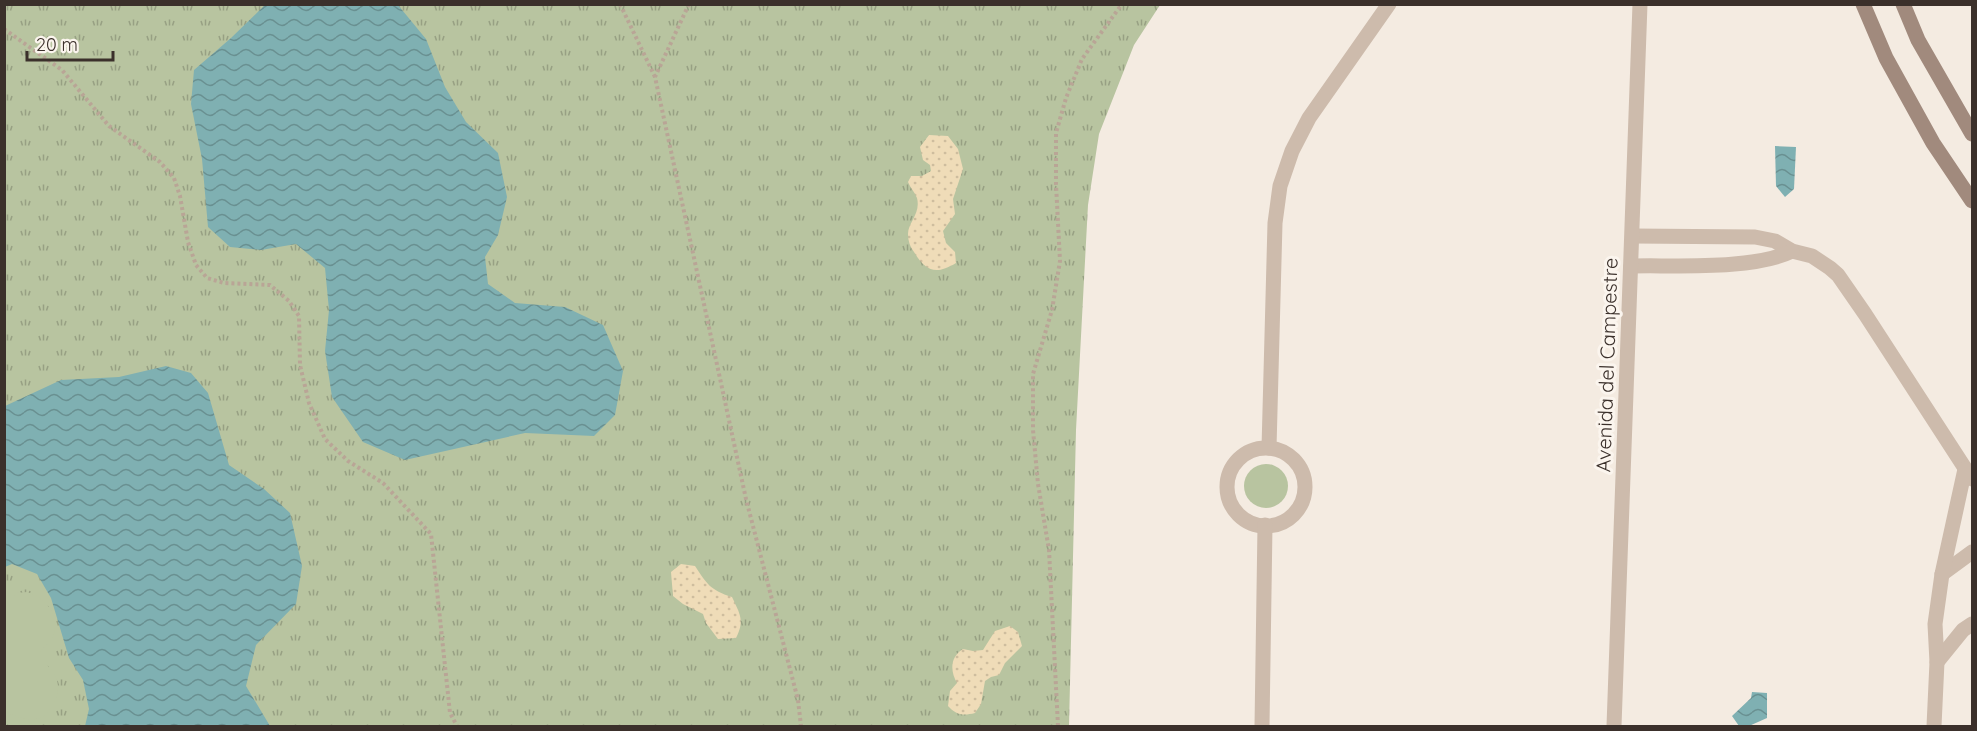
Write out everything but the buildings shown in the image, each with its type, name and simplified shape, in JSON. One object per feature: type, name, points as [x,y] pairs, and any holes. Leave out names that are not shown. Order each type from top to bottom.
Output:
[{"type":"main road","points":[[1863,4],[1886,58],[1933,143],[1972,201]]},
{"type":"main road","points":[[1903,4],[1918,40],[1972,134]]},
{"type":"street","points":[[1269,448],[1275,223],[1280,186],[1292,151],[1309,118],[1389,4]]},
{"type":"street","name":"Avenida del Campestre","points":[[1614,726],[1640,4]]},
{"type":"street","points":[[1633,236],[1755,237],[1775,241],[1792,251],[1812,256],[1838,275],[1969,474],[1942,574],[1935,624],[1937,662],[1934,726]]},
{"type":"street","points":[[1631,266],[1742,263],[1778,258],[1792,251]]},
{"type":"street","points":[[1269,448],[1291,457],[1299,466],[1304,477],[1305,489],[1300,506],[1288,519],[1277,524],[1265,525],[1254,524],[1244,519],[1236,511],[1227,490],[1232,469],[1239,460],[1247,453],[1269,448]]},
{"type":"street","points":[[1262,726],[1265,525]]},
{"type":"street","points":[[1942,574],[1972,552]]},
{"type":"street","points":[[1937,662],[1963,630],[1972,624]]},
{"type":"path","points":[[620,4],[655,77],[746,499],[798,700],[801,726]]},
{"type":"path","points":[[655,77],[689,4]]},
{"type":"path","points":[[1058,726],[1049,550],[1038,484],[1033,430],[1033,374],[1052,310],[1060,261],[1056,133],[1066,98],[1082,59],[1122,4]]},
{"type":"path","points":[[4,29],[62,70],[109,126],[160,162],[174,178],[180,196],[188,242],[196,265],[207,278],[224,283],[270,285],[290,301],[299,316],[300,364],[309,403],[325,440],[348,461],[383,483],[431,534],[450,713],[457,726]]},
{"type":"green space","points":[[4,5],[1160,5],[1134,45],[1099,134],[1088,205],[1076,430],[1069,726],[5,726]]},
{"type":"green space","points":[[1266,464],[1282,470],[1288,486],[1282,502],[1266,508],[1250,502],[1244,486],[1250,470]]},
{"type":"green space","points":[[27,592],[43,601],[54,616],[53,635],[39,652],[41,660],[54,674],[58,686],[56,698],[48,712],[40,718],[31,719],[4,711],[5,603],[17,593]]},
{"type":"sand","points":[[929,135],[948,136],[958,149],[963,169],[953,199],[955,214],[943,231],[946,243],[955,252],[956,263],[937,270],[932,270],[918,259],[911,248],[908,237],[918,204],[908,182],[911,176],[922,176],[931,171],[930,165],[923,160],[920,147]]},
{"type":"sand","points":[[681,564],[695,566],[710,586],[732,597],[741,622],[736,638],[718,639],[706,623],[703,614],[673,596],[671,572]]},
{"type":"sand","points":[[1010,626],[1018,632],[1022,646],[1005,663],[999,675],[985,681],[981,704],[975,713],[957,713],[948,706],[950,691],[957,683],[952,669],[956,656],[963,649],[983,650],[995,631]]},
{"type":"water","points":[[265,5],[398,5],[426,39],[445,87],[466,122],[498,153],[507,197],[498,235],[485,257],[488,284],[515,303],[565,307],[603,325],[623,371],[615,415],[594,436],[525,433],[405,460],[363,442],[332,397],[325,351],[329,310],[325,268],[296,244],[261,250],[230,247],[208,227],[202,159],[191,104],[194,70]]},
{"type":"water","points":[[1775,146],[1796,147],[1794,189],[1785,197],[1776,186]]},
{"type":"water","points":[[166,366],[191,373],[208,393],[229,465],[264,489],[290,513],[302,566],[296,604],[256,645],[246,686],[270,726],[85,726],[89,709],[83,680],[69,658],[51,598],[37,574],[12,564],[5,567],[5,406],[61,380],[119,377]]},
{"type":"water","points":[[1752,692],[1767,693],[1767,718],[1749,726],[1739,726],[1732,716],[1751,698]]}]
